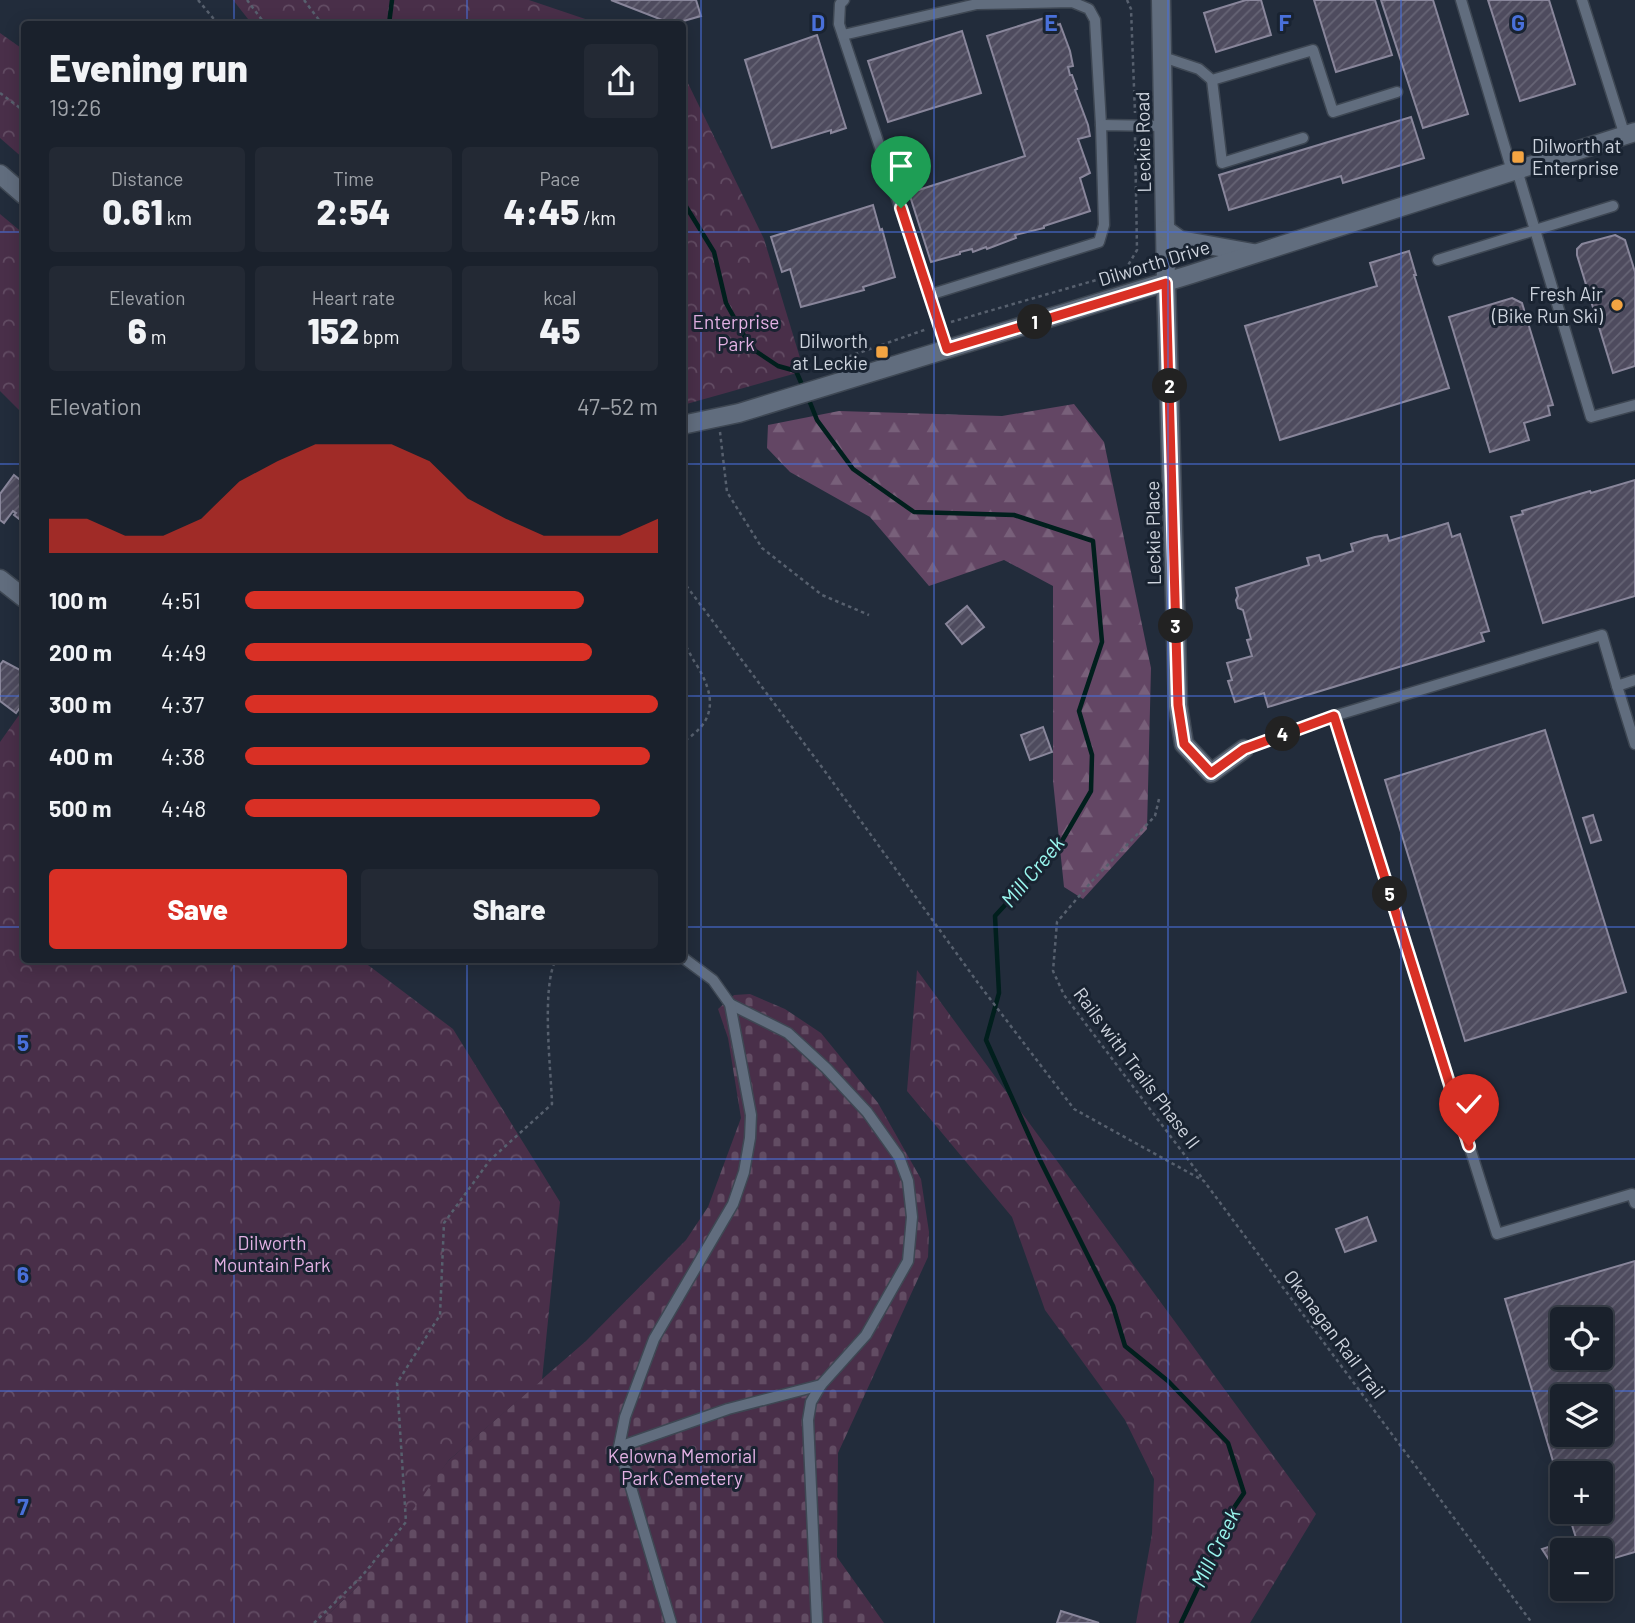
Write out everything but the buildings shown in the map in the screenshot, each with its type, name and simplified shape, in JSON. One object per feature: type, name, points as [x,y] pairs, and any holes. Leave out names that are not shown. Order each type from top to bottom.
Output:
[{"type":"main road","name":"Leckie Road","points":[[1161,0],[1166,283]]},
{"type":"main road","name":"Dilworth Drive","points":[[686,424],[717,419],[798,395],[817,381],[947,349],[1166,283],[1630,134]]},
{"type":"main road","points":[[0,174],[21,192]]},
{"type":"main road","points":[[1166,230],[1180,240],[1254,254]]},
{"type":"main road","name":"Leckie Place","points":[[1166,283],[1178,705],[1184,744],[1211,773],[1244,749]]},
{"type":"main road","points":[[0,579],[21,596]]},
{"type":"lane","points":[[844,0],[839,4],[839,24],[947,349]]},
{"type":"lane","points":[[1461,0],[1535,230],[1591,417],[1635,405]]},
{"type":"lane","points":[[1582,0],[1630,134]]},
{"type":"lane","points":[[843,35],[972,3],[1072,2],[1089,9],[1095,20],[1104,225],[1099,242],[929,295]]},
{"type":"lane","points":[[1212,80],[1313,50],[1333,112],[1397,92]]},
{"type":"lane","points":[[1163,57],[1199,69],[1212,80],[1222,163],[1303,138]]},
{"type":"lane","points":[[1101,125],[1164,127]]},
{"type":"lane","points":[[1438,260],[1613,206]]},
{"type":"lane","points":[[1244,749],[1334,716],[1602,635],[1635,744]]},
{"type":"lane","points":[[1617,686],[1635,680]]},
{"type":"lane","points":[[1334,716],[1497,1234],[1632,1194],[1635,1203]]},
{"type":"lane","points":[[671,1623],[620,1447],[625,1417],[654,1339],[733,1204],[744,1172],[751,1115],[730,1004],[713,980],[686,960]]},
{"type":"lane","points":[[730,1004],[788,1033],[826,1068],[867,1112],[899,1157],[908,1181],[912,1217],[908,1261],[866,1335],[821,1385],[811,1402],[808,1420],[817,1623]]},
{"type":"lane","points":[[620,1447],[728,1409],[821,1385]]},
{"type":"path","points":[[198,0],[216,21]]},
{"type":"path","points":[[247,0],[263,21]]},
{"type":"path","points":[[304,0],[320,21]]},
{"type":"path","points":[[0,93],[21,109]]},
{"type":"path","points":[[817,381],[830,363],[939,325],[1124,272]]},
{"type":"path","points":[[717,419],[722,440],[727,492],[762,548],[822,595],[869,615]]},
{"type":"path","name":"Okanagan Rail Trail","points":[[686,585],[978,983],[1074,1109],[1204,1181],[1532,1623]]},
{"type":"path","points":[[686,646],[702,672],[710,700],[709,718],[701,729],[686,739]]},
{"type":"path","name":"Rails with Trails Phase II","points":[[1159,799],[1155,816],[1092,881],[1057,922],[1053,971],[1064,995],[1204,1181]]},
{"type":"path","points":[[314,1623],[362,1576],[406,1522],[397,1383],[440,1315],[444,1223],[490,1160],[552,1104],[548,998],[554,963]]},
{"type":"green space","points":[[233,0],[529,0],[591,21],[250,21]]},
{"type":"green space","points":[[0,33],[21,48],[21,156],[0,138]]},
{"type":"green space","name":"Enterprise Park","points":[[686,79],[764,239],[804,371],[686,404]]},
{"type":"green space","points":[[0,214],[21,232],[21,412],[0,391]]},
{"type":"green space","points":[[1074,404],[1104,442],[1151,668],[1147,829],[1083,899],[1064,887],[1053,781],[1053,586],[1004,560],[929,586],[870,517],[790,472],[767,448],[768,425],[839,411],[1002,416]]},
{"type":"green space","name":"Dilworth Mountain Park","points":[[21,712],[21,963],[365,963],[453,1029],[560,1202],[542,1380],[449,1460],[357,1587],[319,1623],[0,1623],[0,742]]},
{"type":"green space","points":[[917,970],[1316,1514],[1250,1623],[1136,1623],[1152,1534],[1154,1479],[1125,1420],[1045,1310],[1012,1217],[907,1091]]},
{"type":"green space","name":"Kelowna Memorial Park Cemetery","points":[[750,994],[785,1009],[821,1033],[878,1103],[921,1179],[929,1232],[928,1257],[838,1453],[837,1557],[884,1623],[319,1623],[357,1587],[392,1532],[449,1460],[586,1341],[686,1240],[708,1207],[741,1118],[728,1038],[718,1009],[734,995]]},
{"type":"waterway","name":"Mill Creek","points":[[389,21],[392,0]]},
{"type":"waterway","name":"Mill Creek","points":[[686,206],[714,252],[726,303],[751,348],[778,366],[796,371],[803,387]]},
{"type":"waterway","name":"Mill Creek","points":[[807,395],[817,420],[853,469],[914,512],[1014,515],[1093,541],[1102,642],[1079,711],[1092,755],[1091,791],[1059,846],[995,916],[999,993],[986,1040],[1040,1160],[1113,1306],[1125,1346],[1168,1381],[1228,1443],[1244,1493],[1227,1518],[1211,1560],[1181,1623]]},
{"type":"place","name":"Dilworth at Enterprise","points":[[1518,157]]},
{"type":"place","name":"Fresh Air (Bike Run Ski)","points":[[1617,305]]},
{"type":"place","name":"Dilworth at Leckie","points":[[882,352]]},
{"type":"route","points":[[901,208],[947,349],[1166,283],[1178,705],[1184,744],[1211,773],[1244,749],[1334,716],[1469,1146]]}]
